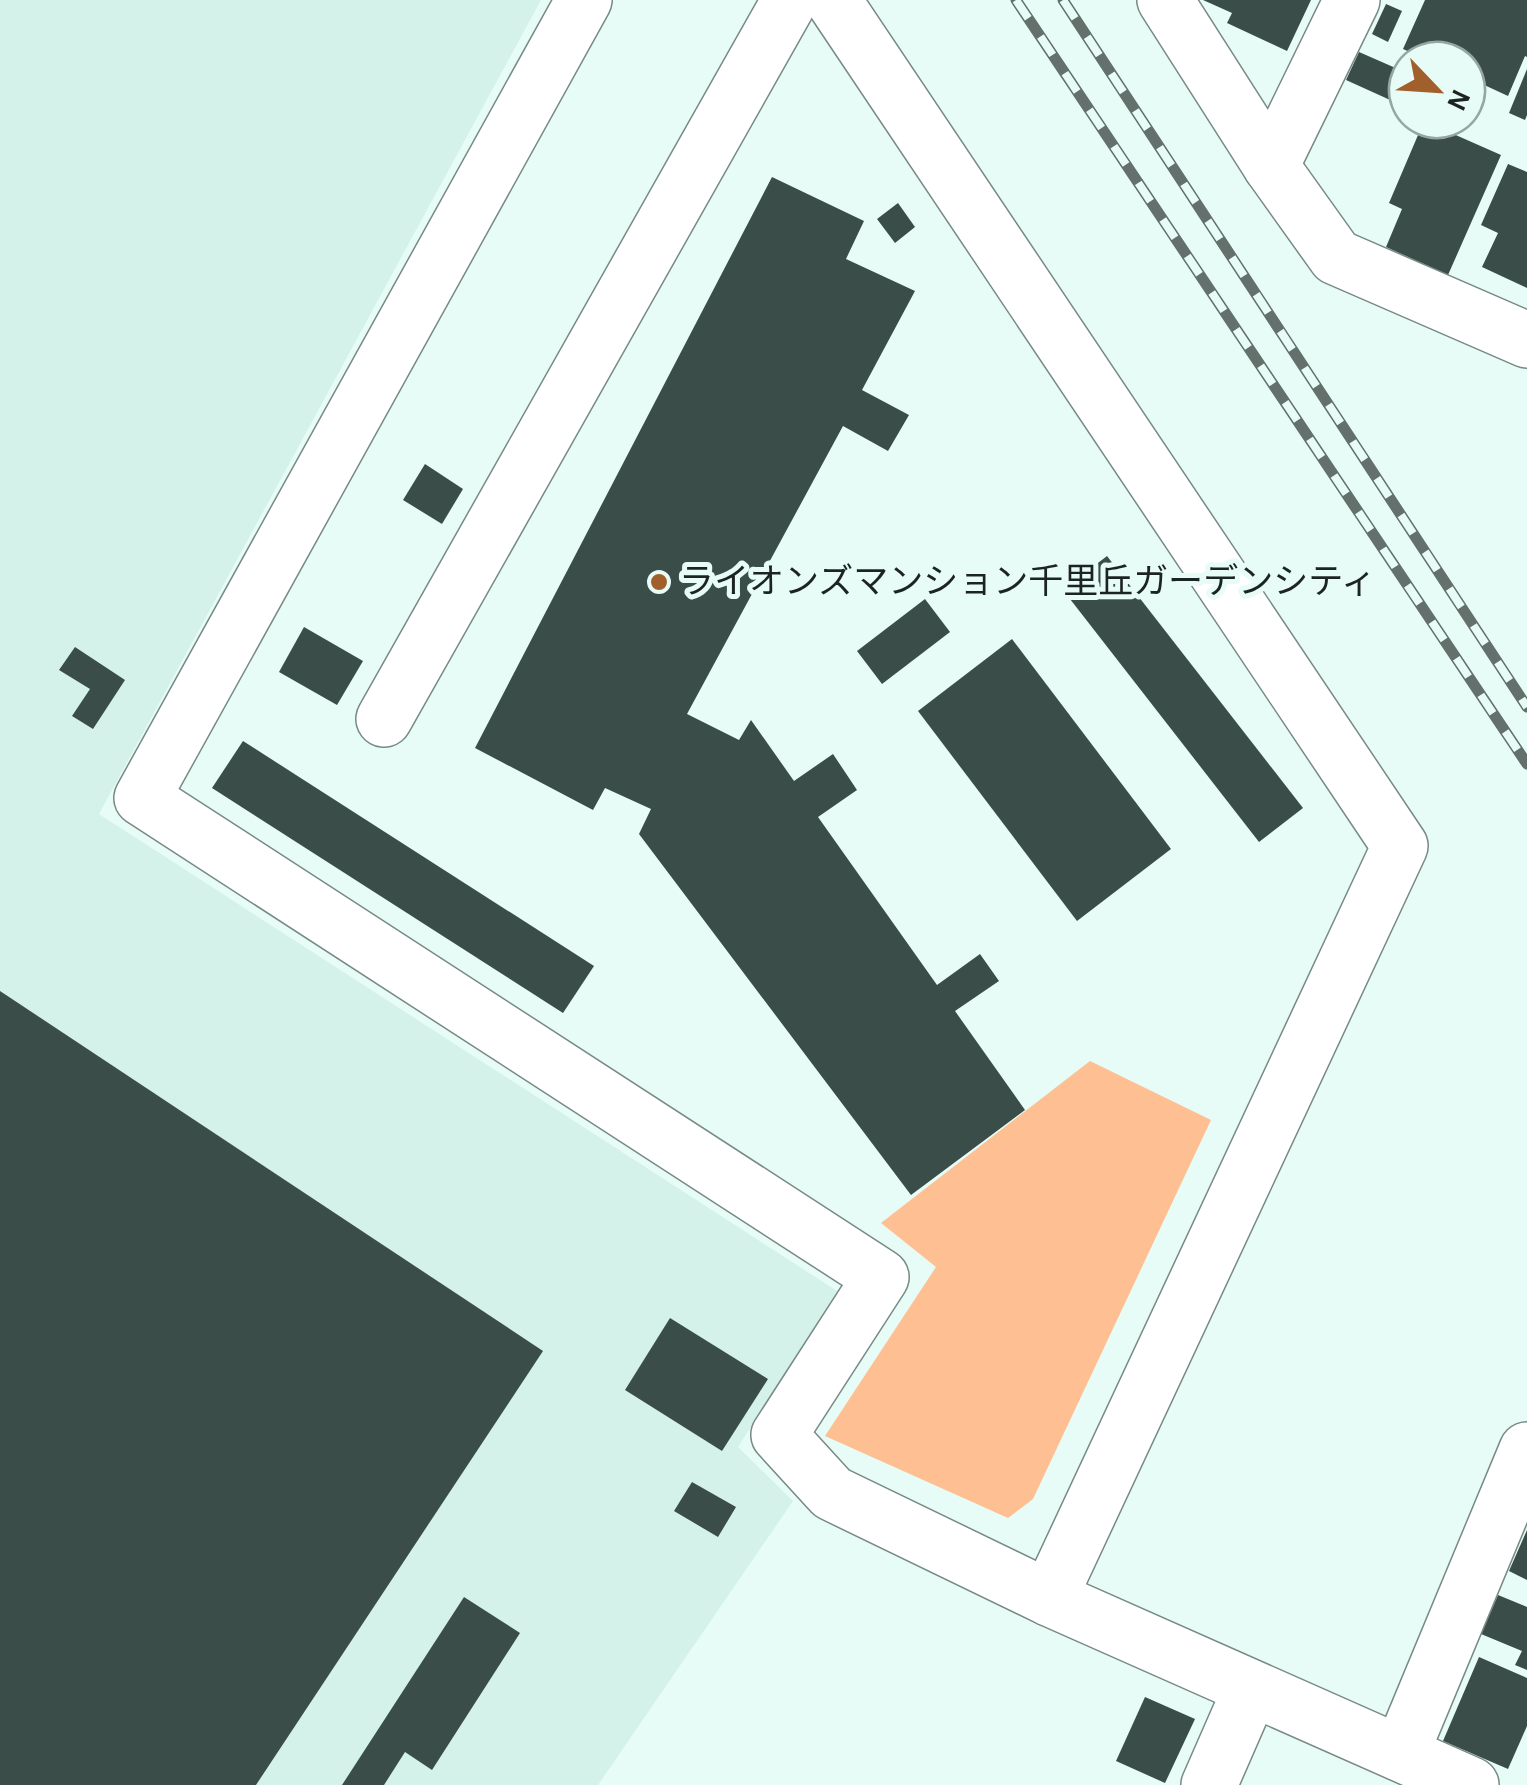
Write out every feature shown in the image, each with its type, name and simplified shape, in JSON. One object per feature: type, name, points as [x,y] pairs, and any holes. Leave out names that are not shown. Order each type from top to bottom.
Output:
[{"type":"street","points":[[584,0],[142,798],[881,1278],[779,1435],[832,1493],[1049,1598],[1471,1785]]},
{"type":"street","points":[[384,720],[790,0]]},
{"type":"street","points":[[834,0],[1400,846],[1049,1598]]},
{"type":"street","points":[[1165,0],[1271,166],[1336,257],[1527,340]]},
{"type":"street","points":[[1271,166],[1352,0]]},
{"type":"street","points":[[1401,1753],[1527,1450]]},
{"type":"street","points":[[1209,1785],[1251,1689]]},
{"type":"shaded area","points":[[0,0],[541,0],[99,814],[837,1291],[738,1447],[793,1501],[598,1785],[0,1785]]},
{"type":"shaded area","points":[[1090,1061],[1211,1120],[1033,1499],[1008,1518],[825,1436],[936,1267],[881,1223]]},
{"type":"building","points":[[1203,0],[1311,0],[1287,51],[1227,23],[1232,13]]},
{"type":"building","points":[[1425,0],[1527,0],[1527,57],[1508,96],[1487,86],[1487,40],[1407,40]]},
{"type":"building","points":[[1386,4],[1402,11],[1387,42],[1372,34]]},
{"type":"building","points":[[1359,52],[1387,64],[1387,99],[1346,80]]},
{"type":"building","points":[[1527,69],[1527,115],[1525,120],[1509,113]]},
{"type":"building","points":[[1416,140],[1467,140],[1501,155],[1448,275],[1386,247],[1402,209],[1389,203]]},
{"type":"building","points":[[1508,164],[1527,172],[1527,288],[1482,267],[1498,233],[1481,225]]},
{"type":"building","name":"ライオンズマンション千里丘ガーデンシティ","points":[[772,177],[864,221],[846,259],[915,291],[862,390],[909,415],[888,451],[843,426],[687,714],[739,740],[751,720],[794,781],[833,754],[857,790],[818,817],[937,985],[980,954],[999,981],[955,1011],[1025,1110],[911,1195],[639,834],[651,809],[605,788],[593,810],[475,748]]},
{"type":"building","points":[[898,203],[915,227],[895,243],[877,219]]},
{"type":"building","points":[[425,464],[463,489],[442,524],[403,500]]},
{"type":"building","points":[[1107,556],[1303,808],[1259,842],[1063,590]]},
{"type":"building","points":[[925,599],[950,632],[882,684],[857,651]]},
{"type":"building","points":[[304,627],[363,661],[337,705],[279,672]]},
{"type":"building","points":[[1012,639],[1171,849],[1077,921],[918,711]]},
{"type":"building","points":[[75,647],[125,680],[93,729],[72,716],[90,689],[59,670]]},
{"type":"building","points":[[243,741],[594,966],[563,1013],[212,788]]},
{"type":"building","points":[[0,991],[543,1351],[256,1785],[0,1785]]},
{"type":"building","points":[[670,1318],[768,1379],[722,1451],[625,1390]]},
{"type":"building","points":[[692,1482],[736,1507],[718,1537],[674,1511]]},
{"type":"building","points":[[1527,1530],[1527,1580],[1509,1571]]},
{"type":"building","points":[[1498,1595],[1527,1607],[1527,1670],[1515,1665],[1522,1651],[1481,1634]]},
{"type":"building","points":[[464,1597],[520,1633],[432,1770],[405,1752],[384,1785],[342,1785]]},
{"type":"building","points":[[1479,1657],[1527,1678],[1527,1726],[1508,1769],[1443,1741]]},
{"type":"building","points":[[1145,1697],[1195,1719],[1165,1783],[1116,1761]]},
{"type":"railway","points":[[1016,0],[1527,764]]},
{"type":"railway","points":[[1063,0],[1527,707]]},
{"type":"place","name":"ライオンズマンション千里丘ガーデンシティ","points":[[659,582]]}]
